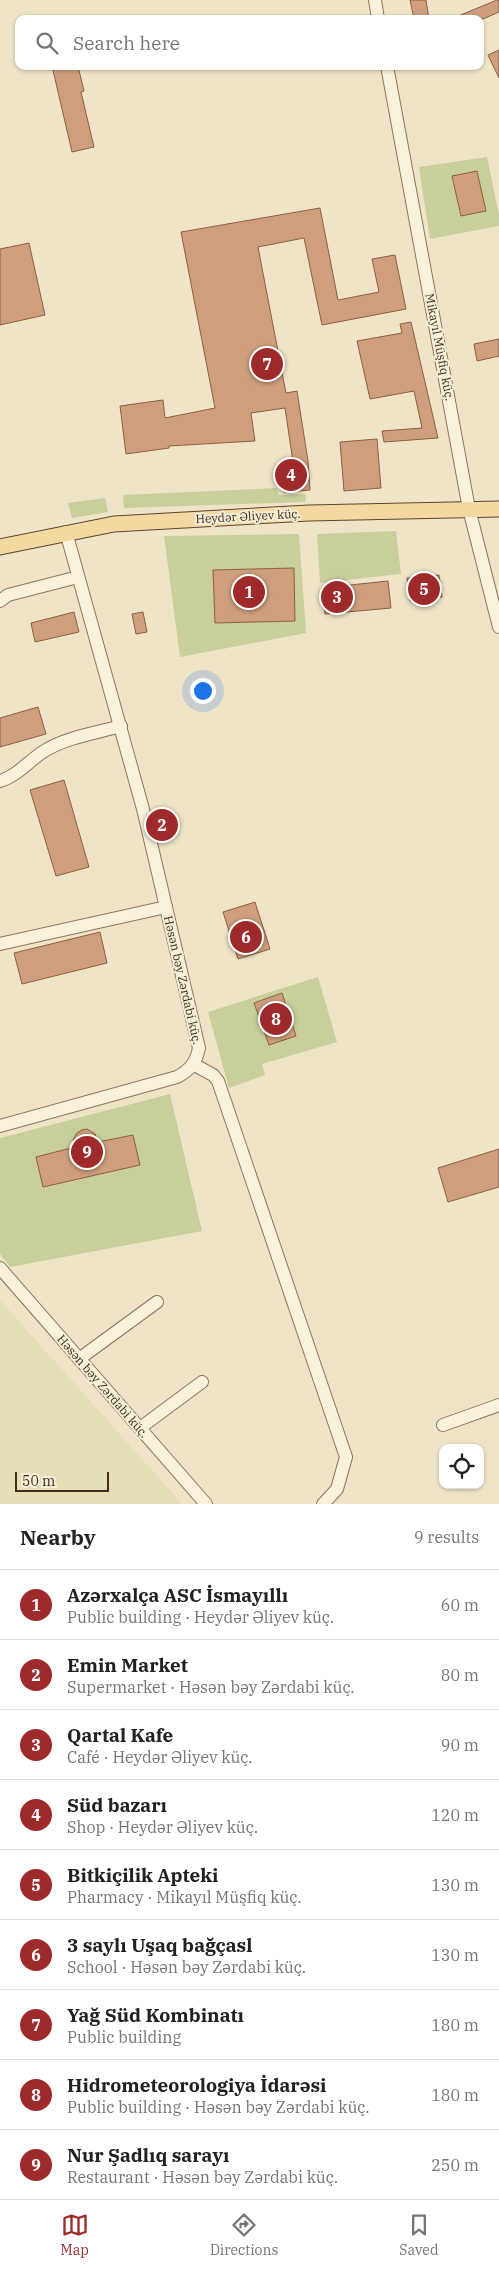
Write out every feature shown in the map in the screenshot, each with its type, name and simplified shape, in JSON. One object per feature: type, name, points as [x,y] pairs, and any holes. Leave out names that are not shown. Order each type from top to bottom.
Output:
[{"type":"main road","name":"Heydər Əliyev küç.","points":[[0,547],[66,532],[114,524],[309,513],[499,509]]},
{"type":"street","points":[[375,0],[377,15]]},
{"type":"street","name":"Mikayıl Müşfiq küç.","points":[[388,70],[469,509],[499,627]]},
{"type":"street","name":"Həsən bəy Zərdabi küç.","points":[[66,532],[121,726],[198,1038],[199,1048],[193,1064]]},
{"type":"street","points":[[0,601],[8,595],[78,577]]},
{"type":"street","points":[[0,780],[18,771],[46,750],[80,737],[121,726]]},
{"type":"street","points":[[0,944],[166,907]]},
{"type":"street","points":[[0,1126],[177,1077],[186,1072],[193,1064],[213,1075],[218,1081],[346,1457],[337,1489],[323,1504]]},
{"type":"street","name":"Həsən bəy Zərdabi küç.","points":[[0,1268],[206,1504]]},
{"type":"street","points":[[79,1359],[157,1302]]},
{"type":"street","points":[[140,1428],[202,1382]]},
{"type":"street","points":[[443,1425],[499,1405]]},
{"type":"shaded area","points":[[0,1300],[182,1504],[0,1504]]},
{"type":"green space","points":[[487,157],[499,215],[499,226],[430,239],[419,167]]},
{"type":"green space","points":[[276,488],[279,495],[306,494],[305,502],[124,508],[123,495]]},
{"type":"green space","points":[[105,498],[108,512],[72,518],[68,503]]},
{"type":"green space","points":[[396,531],[401,574],[320,583],[317,534]]},
{"type":"green space","points":[[299,534],[306,633],[180,657],[164,536]]},
{"type":"green space","points":[[318,977],[337,1042],[262,1064],[265,1075],[229,1088],[208,1012]]},
{"type":"green space","points":[[170,1094],[202,1231],[10,1267],[0,1254],[0,1138]]},
{"type":"building","points":[[410,0],[426,0],[428,15],[413,15]]},
{"type":"building","points":[[499,0],[499,12],[484,19],[484,15],[461,15]]},
{"type":"building","points":[[499,50],[499,78],[488,55]]},
{"type":"building","points":[[53,70],[79,70],[84,91],[81,92],[94,147],[72,152]]},
{"type":"building","points":[[477,171],[486,211],[461,216],[452,176]]},
{"type":"building","points":[[320,208],[338,300],[379,292],[372,259],[395,255],[406,309],[322,325],[304,238],[258,247],[286,393],[297,391],[308,461],[310,490],[284,492],[282,463],[293,462],[285,408],[251,413],[255,441],[169,446],[169,448],[126,454],[120,406],[163,400],[165,418],[215,408],[181,232]]},
{"type":"building","points":[[29,243],[45,315],[0,325],[0,249]]},
{"type":"building","points":[[411,322],[438,438],[384,442],[382,431],[422,428],[414,391],[370,399],[357,341],[402,333],[400,324]]},
{"type":"building","points":[[499,339],[499,356],[477,361],[474,344]]},
{"type":"building","points":[[377,439],[381,488],[344,491],[340,442]]},
{"type":"building","points":[[294,568],[295,621],[215,623],[213,570]]},
{"type":"building","points":[[439,575],[442,597],[410,601],[407,578]]},
{"type":"building","points":[[388,581],[391,608],[325,614],[322,588]]},
{"type":"building","points":[[74,612],[79,632],[35,642],[31,623]]},
{"type":"building","points":[[143,612],[147,632],[136,634],[132,614]]},
{"type":"building","points":[[38,707],[46,734],[0,747],[0,718]]},
{"type":"building","points":[[64,780],[89,867],[56,876],[30,790]]},
{"type":"building","points":[[167,818],[169,829],[158,832],[155,820]]},
{"type":"building","points":[[255,902],[270,949],[238,959],[223,912]]},
{"type":"building","points":[[100,932],[107,963],[22,984],[14,953]]},
{"type":"building","points":[[282,993],[296,1036],[269,1045],[254,1003]]},
{"type":"building","points":[[87,1129],[95,1134],[98,1142],[133,1135],[140,1165],[43,1187],[36,1157],[75,1147],[73,1140],[77,1133]]},
{"type":"building","points":[[499,1149],[499,1187],[448,1202],[438,1168]]},
{"type":"place","name":"Yağ Süd Kombinatı","points":[[267,364]]},
{"type":"place","name":"Süd bazarı","points":[[291,475]]},
{"type":"place","name":"Bitkiçilik Apteki","points":[[424,589]]},
{"type":"place","name":"Azərxalça ASC İsmayıllı","points":[[249,592]]},
{"type":"place","name":"Qartal Kafe","points":[[337,597]]},
{"type":"place","name":"Emin Market","points":[[162,825]]},
{"type":"place","name":"3 saylı Uşaq bağçasl","points":[[246,937]]},
{"type":"place","name":"Hidrometeorologiya İdarəsi","points":[[276,1019]]},
{"type":"place","name":"Nur Şadlıq sarayı","points":[[87,1152]]}]
